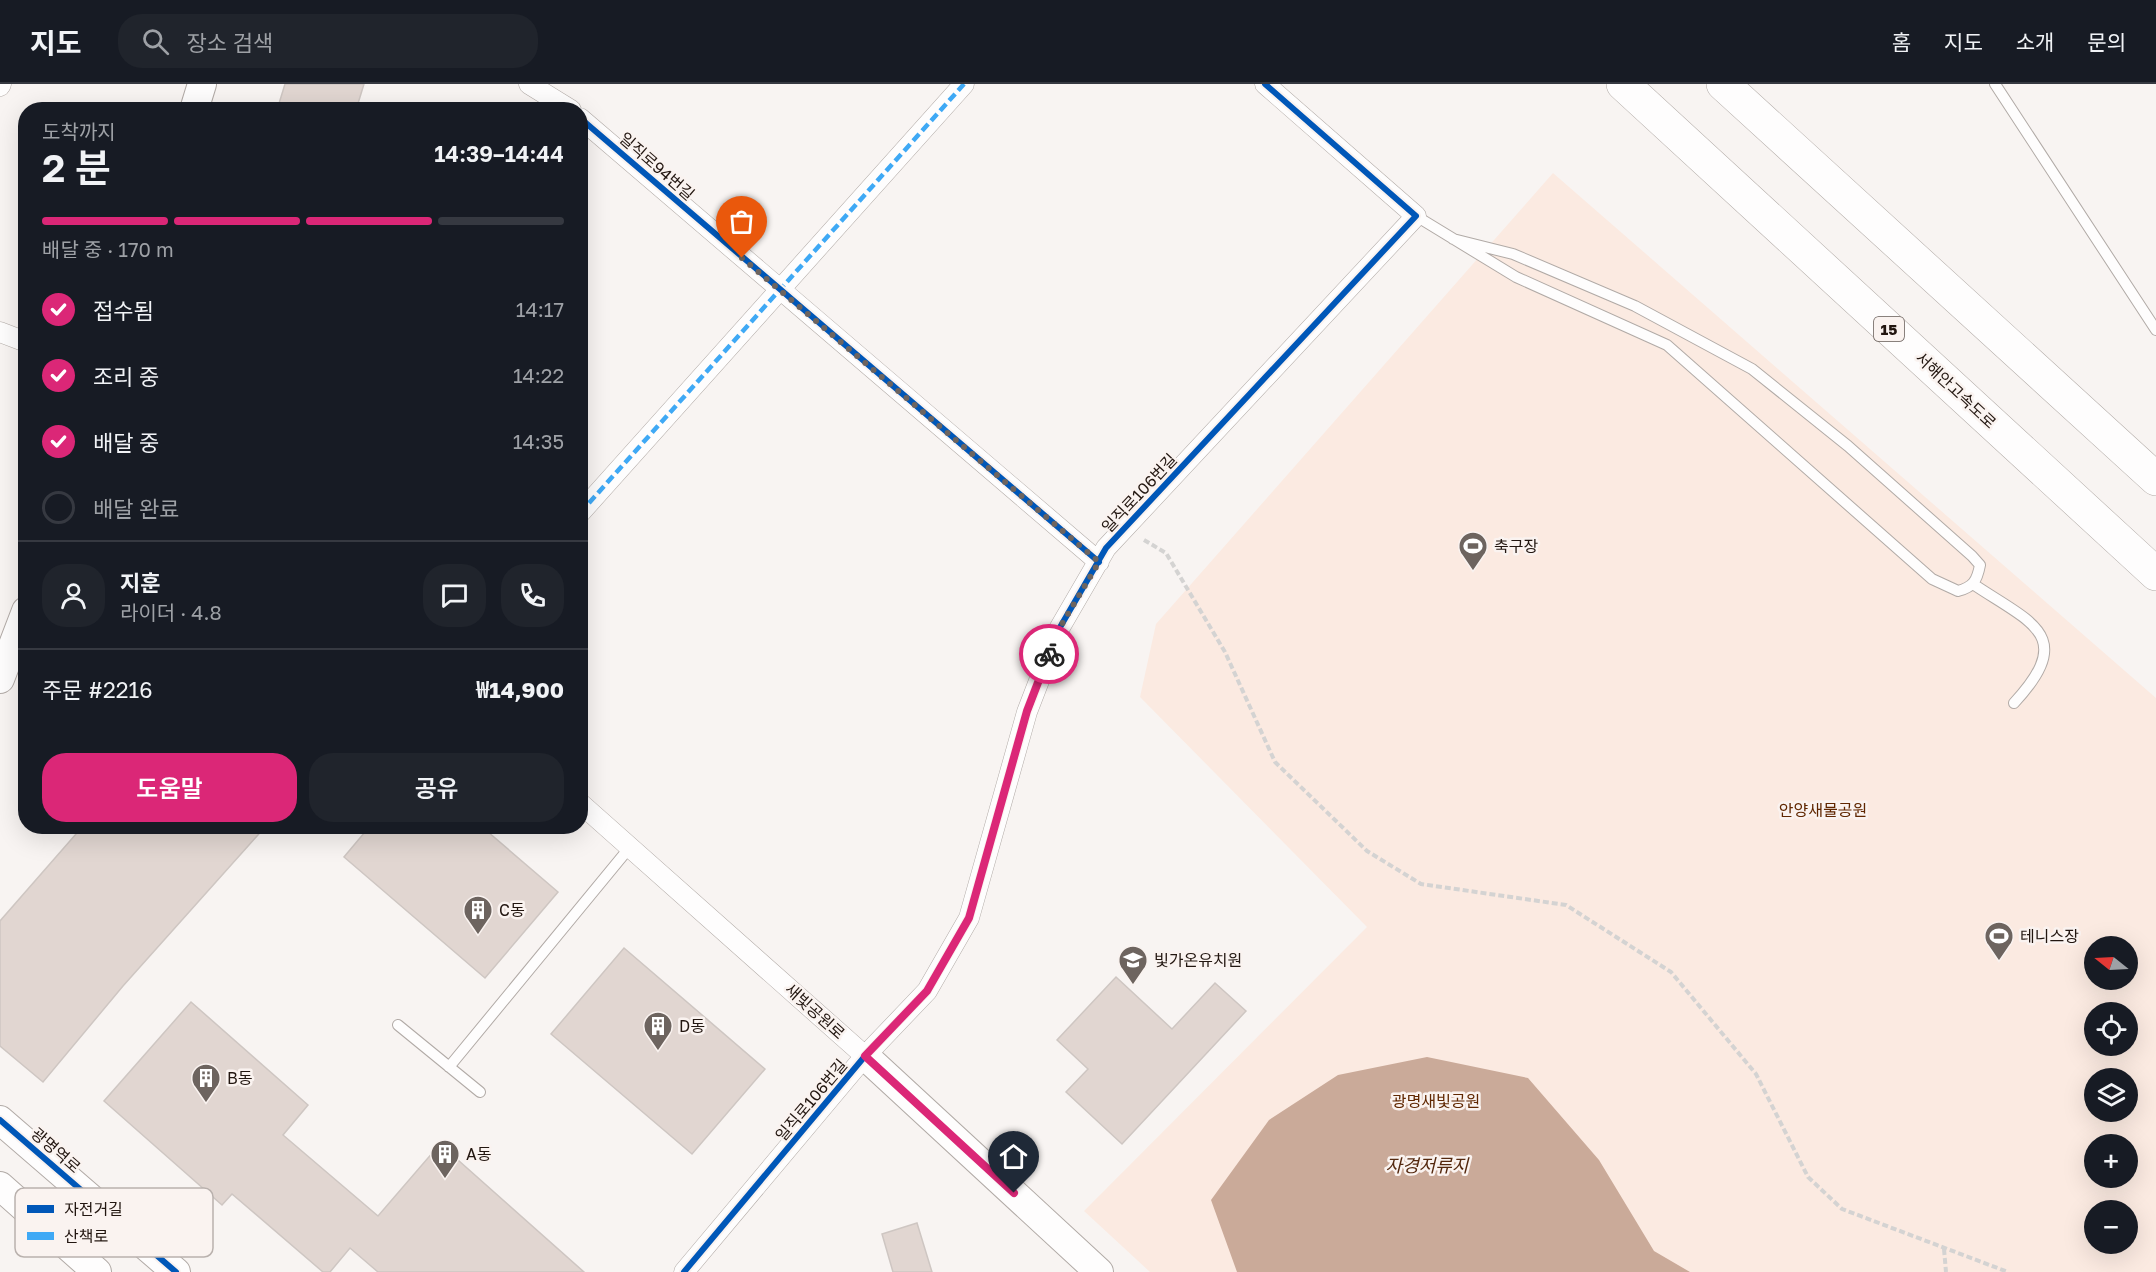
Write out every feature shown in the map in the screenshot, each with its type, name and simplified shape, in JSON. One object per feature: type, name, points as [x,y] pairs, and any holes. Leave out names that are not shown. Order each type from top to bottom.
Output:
[{"type":"highway","name":"서해안고속도로","points":[[1623,84],[2156,574]]},
{"type":"highway","points":[[1723,84],[2156,479]]},
{"type":"street","points":[[196,102],[202,84]]},
{"type":"street","points":[[528,84],[558,102]]},
{"type":"street","points":[[588,504],[963,84]]},
{"type":"street","points":[[1265,84],[1416,216]]},
{"type":"street","name":"일직로94번길","points":[[588,125],[1099,562]]},
{"type":"street","name":"일직로106번길","points":[[684,1272],[865,1056],[927,991],[969,918],[1027,711],[1059,629],[1106,548],[1416,216]]},
{"type":"street","points":[[0,332],[18,339]]},
{"type":"street","points":[[0,679],[18,632]]},
{"type":"street","name":"새빛공원로","points":[[588,810],[865,1056],[1100,1272]]},
{"type":"street","name":"광명역로","points":[[0,1120],[79,1188]]},
{"type":"street","points":[[0,1186],[15,1199]]},
{"type":"street","points":[[80,1257],[97,1272]]},
{"type":"street","name":"광명역로","points":[[159,1257],[176,1272]]},
{"type":"lane","points":[[1995,84],[2156,330]]},
{"type":"lane","points":[[1416,216],[1453,239],[1516,277],[1667,345],[1932,579],[1958,591],[1977,580],[1980,565],[1972,556],[1848,446],[1752,369],[1635,306],[1513,254],[1453,239]]},
{"type":"lane","points":[[1973,584],[2034,623],[2046,643],[2045,660],[2033,683],[2014,703]]},
{"type":"lane","points":[[449,1067],[630,847]]},
{"type":"lane","points":[[398,1025],[480,1092]]},
{"type":"path","points":[[1125,528],[1166,553],[1225,651],[1275,762],[1366,851],[1420,884],[1566,904],[1671,972],[1756,1074],[1808,1177],[1842,1209],[2008,1272]]},
{"type":"path","points":[[1944,1249],[1946,1272]]},
{"type":"green space","name":"안양새물공원","points":[[1553,173],[2156,698],[2156,1272],[1150,1272],[1084,1211],[1367,927],[1140,697],[1156,624]]},
{"type":"water","name":"자경저류지","points":[[1427,1057],[1528,1078],[1599,1160],[1654,1251],[1690,1272],[1237,1272],[1211,1200],[1269,1120],[1338,1075]]},
{"type":"building","points":[[285,84],[364,84],[358,102],[279,102]]},
{"type":"building","points":[[76,834],[259,834],[123,986],[43,1082],[0,1046],[0,921]]},
{"type":"building","name":"C동","points":[[363,834],[490,834],[558,892],[485,978],[344,857]]},
{"type":"building","name":"D동","points":[[624,948],[765,1069],[692,1154],[551,1034]]},
{"type":"building","name":"빛가온유치원","points":[[1116,977],[1172,1029],[1215,983],[1246,1011],[1122,1144],[1066,1092],[1088,1069],[1057,1040]]},
{"type":"building","points":[[191,1002],[308,1105],[283,1135],[378,1216],[440,1144],[584,1272],[378,1272],[350,1248],[330,1272],[323,1272],[232,1194],[222,1205],[213,1197],[213,1188],[203,1188],[104,1101]]},
{"type":"building","points":[[917,1223],[932,1272],[893,1272],[882,1234]]},
{"type":"marked path","points":[[588,504],[964,84]]},
{"type":"cycle path","points":[[684,1272],[865,1056],[927,991],[969,918],[1027,712],[1059,629],[1106,548],[1416,216],[1265,84]]},
{"type":"cycle path","points":[[588,125],[1099,562]]},
{"type":"cycle path","points":[[0,1120],[79,1188]]},
{"type":"cycle path","points":[[159,1257],[176,1272]]},
{"type":"way so far","points":[[742,258],[1099,562],[1059,629],[1049,654]]},
{"type":"place","name":"축구장","points":[[1473,572]]},
{"type":"place","name":"C동","points":[[478,936]]},
{"type":"place","name":"테니스장","points":[[1999,962]]},
{"type":"place","name":"빛가온유치원","points":[[1133,986]]},
{"type":"place","name":"D동","points":[[658,1052]]},
{"type":"place","name":"B동","points":[[206,1104]]},
{"type":"place","name":"A동","points":[[445,1180]]},
{"type":"route","points":[[1014,1193],[865,1056],[927,991],[969,918],[1027,711],[1049,654]]},
{"type":"park label","name":"광명새빛공원","points":[[1436,1101]]}]
